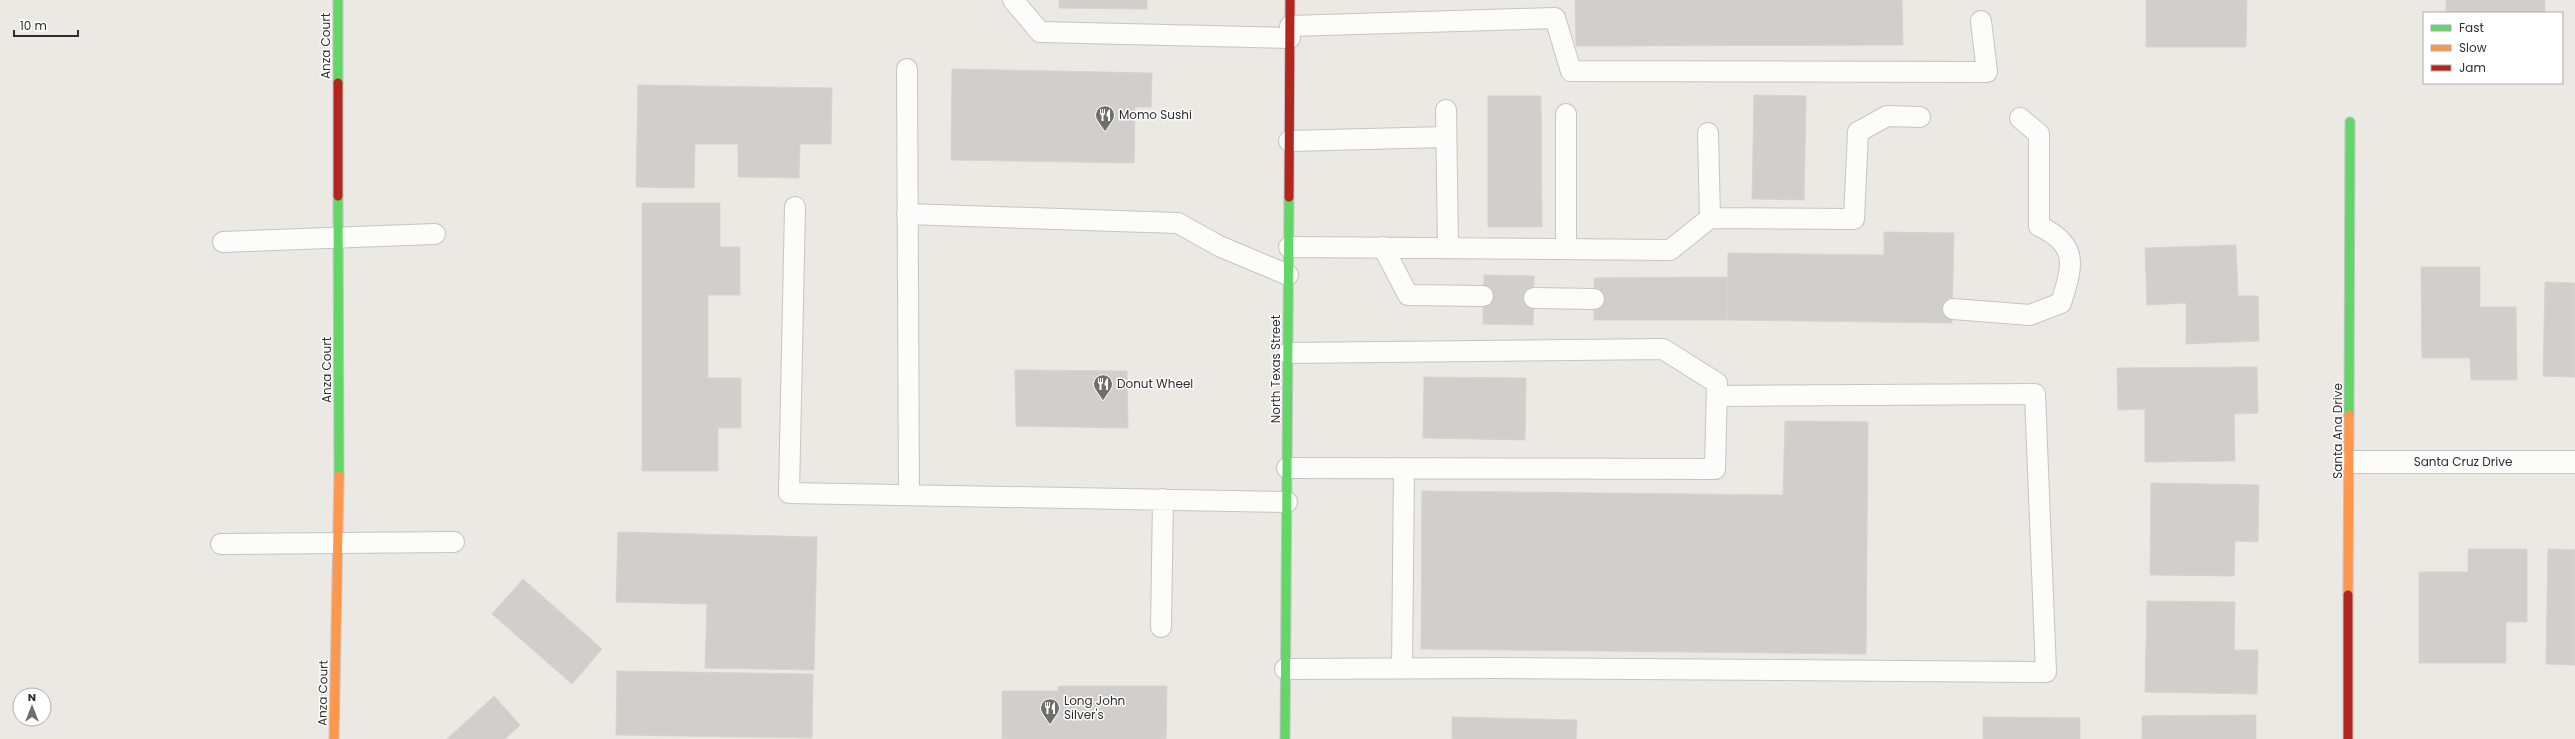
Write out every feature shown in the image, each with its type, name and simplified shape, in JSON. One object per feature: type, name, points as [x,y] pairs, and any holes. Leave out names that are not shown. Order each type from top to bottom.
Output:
[{"type":"street","name":"Anza Court","points":[[334,739],[339,542],[338,0]]},
{"type":"street","name":"North Texas Street","points":[[1285,739],[1290,0]]},
{"type":"street","name":"Santa Ana Drive","points":[[2348,739],[2351,462],[2350,122]]},
{"type":"street","name":"Santa Cruz Drive","points":[[2351,462],[2575,462]]},
{"type":"lane","points":[[1013,0],[1040,32],[1290,32],[1554,18],[1571,71],[1987,72],[1981,21]]},
{"type":"lane","points":[[907,69],[909,495]]},
{"type":"lane","points":[[1446,110],[1448,248]]},
{"type":"lane","points":[[1566,114],[1566,249]]},
{"type":"lane","points":[[1289,247],[1670,250],[1710,218],[1854,219],[1858,132],[1887,116],[1920,117]]},
{"type":"lane","points":[[1953,309],[2030,315],[2062,303],[2070,275],[2069,249],[2056,234],[2039,226],[2039,134],[2020,118]]},
{"type":"lane","points":[[1708,133],[1710,218]]},
{"type":"lane","points":[[1289,142],[1446,136]]},
{"type":"lane","points":[[795,207],[789,493],[1286,502]]},
{"type":"lane","points":[[907,214],[1178,223],[1219,246],[1288,275]]},
{"type":"lane","points":[[223,242],[435,234]]},
{"type":"lane","points":[[1383,248],[1408,295],[1483,296]]},
{"type":"lane","points":[[1534,298],[1594,299]]},
{"type":"lane","points":[[1287,468],[1715,469],[1717,396],[1717,383],[1663,349],[1288,353]]},
{"type":"lane","points":[[1285,669],[1402,668],[2046,672],[2035,394],[1717,396]]},
{"type":"lane","points":[[1402,668],[1404,469]]},
{"type":"lane","points":[[1161,627],[1163,499]]},
{"type":"lane","points":[[221,544],[454,542]]},
{"type":"building","points":[[1059,0],[1147,0],[1147,9],[1059,8]]},
{"type":"building","points":[[1575,0],[1902,0],[1903,45],[1576,46]]},
{"type":"building","points":[[2146,0],[2247,0],[2246,47],[2146,47]]},
{"type":"building","points":[[2446,0],[2545,0],[2545,12],[2446,12]]},
{"type":"building","points":[[952,69],[1152,73],[1151,107],[1135,107],[1134,163],[951,160]]},
{"type":"building","points":[[638,85],[832,88],[831,144],[800,144],[799,178],[738,177],[738,144],[695,144],[694,188],[636,187]]},
{"type":"building","points":[[1754,95],[1806,96],[1804,200],[1752,199]]},
{"type":"building","points":[[1488,96],[1541,96],[1542,227],[1488,227]]},
{"type":"building","points":[[642,203],[720,203],[720,247],[740,247],[740,295],[708,295],[708,378],[741,378],[741,428],[718,428],[718,471],[642,471]]},
{"type":"building","points":[[1884,232],[1954,233],[1952,323],[1727,320],[1728,253],[1884,255]]},
{"type":"building","points":[[2236,245],[2238,296],[2258,296],[2259,341],[2186,344],[2186,303],[2147,305],[2145,248]]},
{"type":"building","points":[[2421,267],[2480,267],[2480,307],[2516,307],[2517,380],[2471,380],[2470,358],[2422,358]]},
{"type":"building","points":[[1484,275],[1534,276],[1533,325],[1483,324]]},
{"type":"building","points":[[1728,277],[1727,320],[1594,320],[1594,278]]},
{"type":"building","points":[[2545,282],[2575,283],[2575,377],[2543,376]]},
{"type":"building","points":[[2257,367],[2258,413],[2234,414],[2235,461],[2145,462],[2145,409],[2118,410],[2117,368]]},
{"type":"building","points":[[1015,370],[1127,371],[1128,428],[1016,426]]},
{"type":"building","points":[[1424,377],[1526,378],[1525,440],[1423,438]]},
{"type":"building","points":[[1785,421],[1868,422],[1866,654],[1421,649],[1422,491],[1783,495]]},
{"type":"building","points":[[2151,483],[2259,485],[2258,542],[2235,541],[2234,576],[2150,575]]},
{"type":"building","points":[[618,532],[817,537],[814,670],[705,668],[707,604],[616,602]]},
{"type":"building","points":[[2468,549],[2527,549],[2527,622],[2506,622],[2506,663],[2419,663],[2419,572],[2468,572]]},
{"type":"building","points":[[2548,549],[2575,550],[2575,665],[2546,664]]},
{"type":"building","points":[[523,579],[602,649],[572,684],[492,614]]},
{"type":"building","points":[[2147,601],[2235,602],[2234,650],[2258,650],[2257,694],[2145,692]]},
{"type":"building","points":[[617,671],[813,674],[812,738],[616,735]]},
{"type":"building","points":[[1058,686],[1167,686],[1166,739],[1002,739],[1002,691],[1058,691]]},
{"type":"building","points":[[494,696],[520,725],[505,739],[447,739]]},
{"type":"building","points":[[2256,715],[2256,739],[2142,739],[2142,716]]},
{"type":"building","points":[[1452,717],[1577,720],[1576,739],[1452,739]]},
{"type":"building","points":[[1983,717],[2080,718],[2080,739],[1983,739]]},
{"type":"traffic: fast","points":[[338,0],[338,83]]},
{"type":"traffic: fast","points":[[2349,415],[2350,122]]},
{"type":"traffic: fast","points":[[338,196],[339,476]]},
{"type":"traffic: fast","points":[[1285,739],[1289,197]]},
{"type":"traffic: slow","points":[[2348,595],[2349,415]]},
{"type":"traffic: slow","points":[[334,739],[339,476]]},
{"type":"traffic: jam","points":[[1289,197],[1290,0]]},
{"type":"traffic: jam","points":[[338,83],[338,196]]},
{"type":"traffic: jam","points":[[2348,595],[2348,739]]},
{"type":"place","name":"Momo Sushi","points":[[1105,132]]},
{"type":"place","name":"Donut Wheel","points":[[1103,401]]},
{"type":"place","name":"Long John Silver's","points":[[1050,725]]}]
